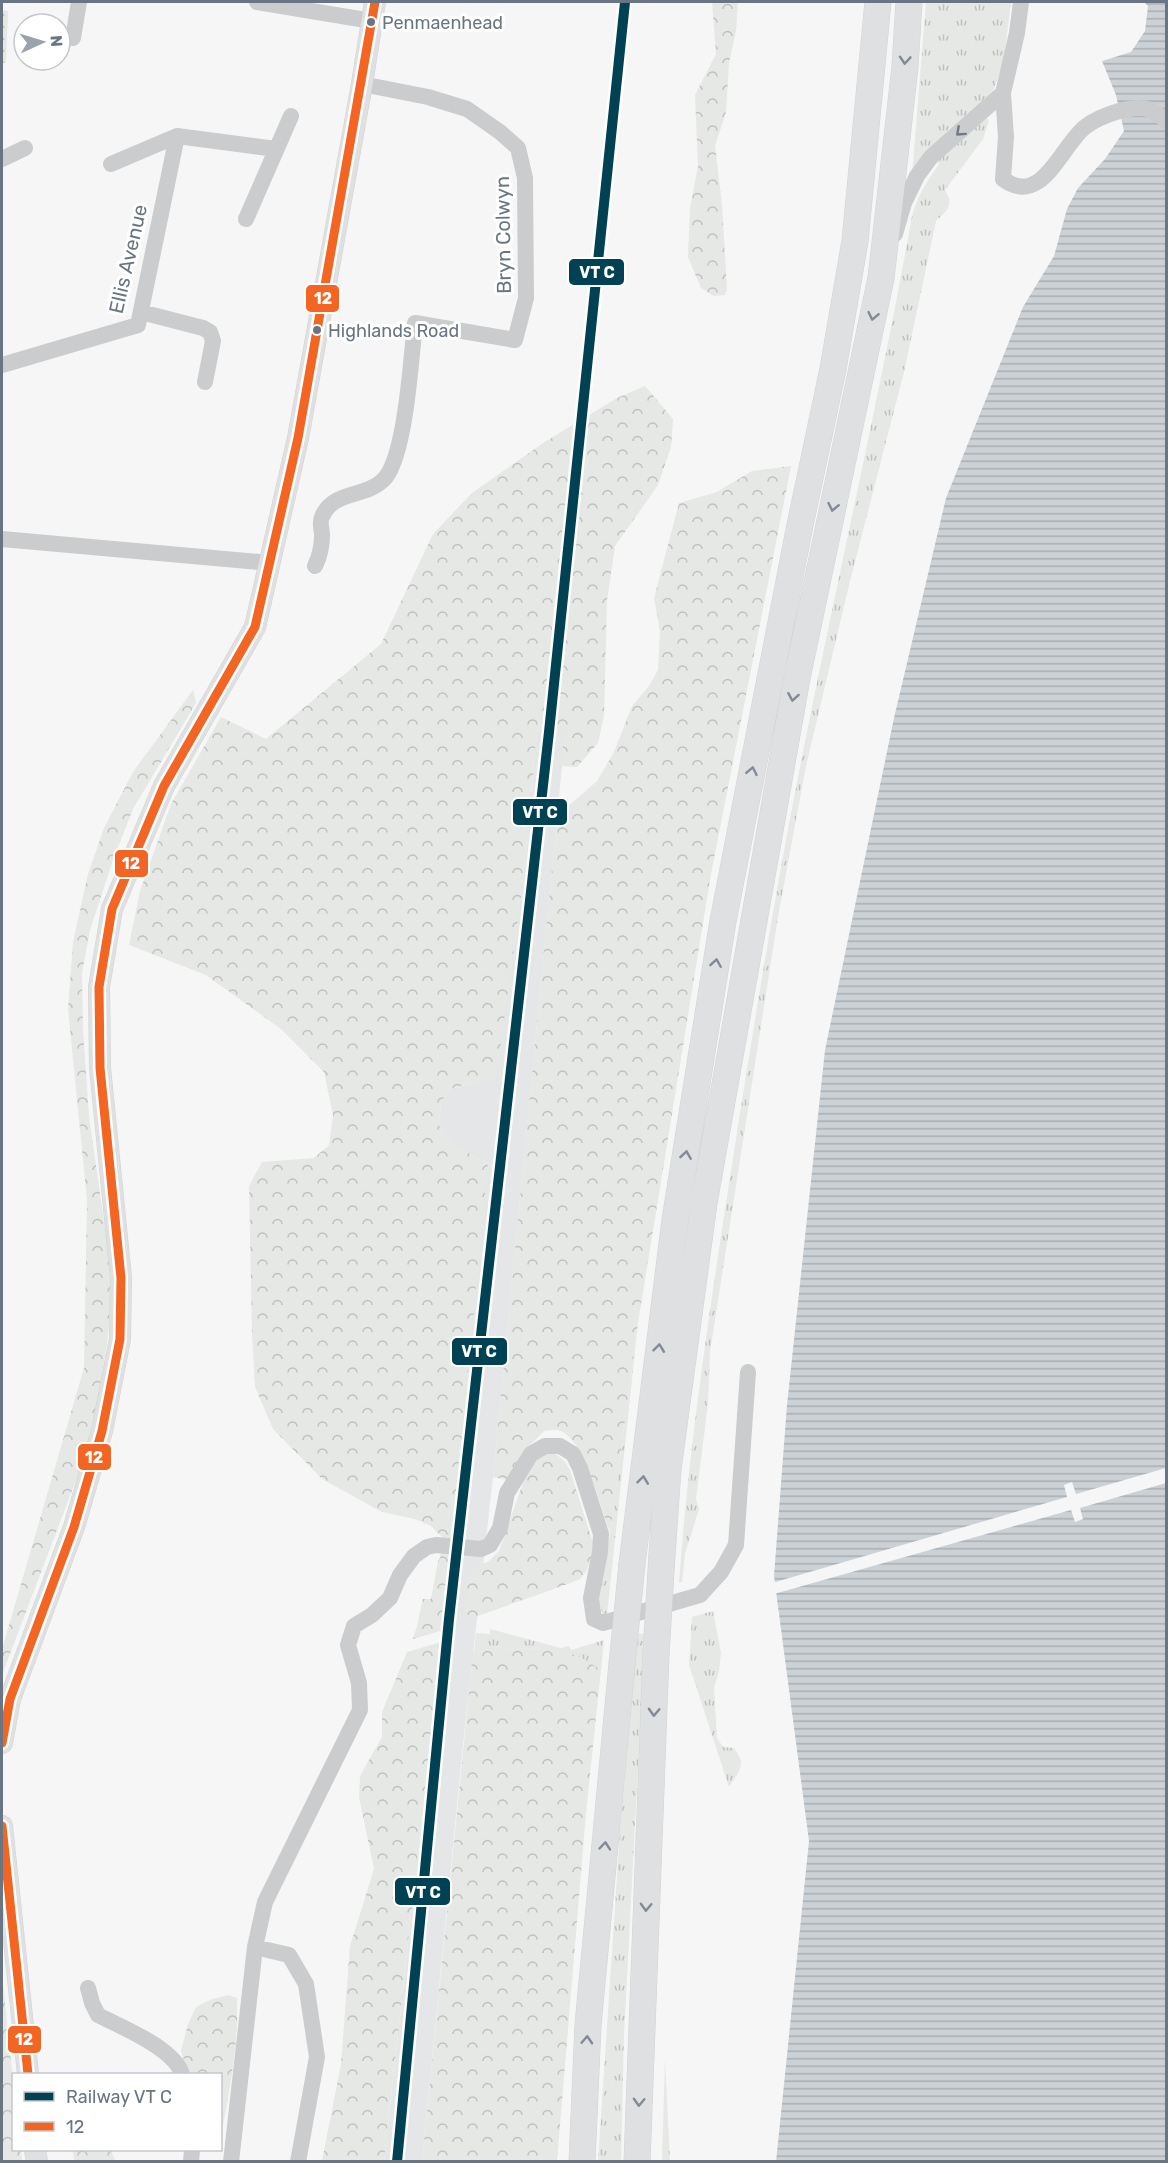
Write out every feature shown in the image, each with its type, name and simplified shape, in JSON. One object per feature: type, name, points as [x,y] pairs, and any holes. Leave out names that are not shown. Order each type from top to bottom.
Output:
[{"type":"highway","points":[[582,2162],[588,2025],[622,1664],[632,1563],[675,1220],[723,921],[800,525],[833,369],[855,241],[878,2]]},
{"type":"highway","points":[[637,2162],[656,1654],[668,1468],[706,1191],[797,678],[881,278],[909,2]]},
{"type":"main road","points":[[2,1743],[10,1699],[84,1495],[102,1431],[120,1339],[121,1278],[100,1068],[99,987],[112,909],[164,786],[255,627],[298,438],[373,11]]},
{"type":"main road","points":[[2,1826],[28,2073]]},
{"type":"street","points":[[73,38],[79,2]]},
{"type":"street","points":[[257,2],[373,11]]},
{"type":"street","points":[[1021,2],[1004,93],[1006,137],[1003,179],[1013,186],[1028,187],[1042,180],[1085,127],[1112,113],[1133,108],[1150,110],[1167,121]]},
{"type":"street","name":"Bryn Colwyn","points":[[315,567],[320,556],[322,534],[320,519],[330,504],[343,496],[365,492],[385,478],[395,458],[406,404],[415,323],[514,340],[526,298],[525,178],[518,148],[500,132],[467,110],[428,97],[362,84]]},
{"type":"street","points":[[881,278],[904,203],[917,176],[931,157],[1004,93]]},
{"type":"street","points":[[246,219],[291,116]]},
{"type":"street","points":[[111,164],[177,136],[276,149]]},
{"type":"street","name":"Ellis Avenue","points":[[2,365],[138,325],[177,136]]},
{"type":"street","points":[[2,159],[25,148]]},
{"type":"street","points":[[141,312],[210,332],[213,341],[205,382]]},
{"type":"street","points":[[2,539],[270,562]]},
{"type":"street","points":[[231,2162],[255,1947],[265,1902],[360,1710],[359,1683],[348,1645],[354,1626],[372,1615],[390,1598],[400,1575],[414,1556],[427,1547],[436,1545],[481,1549],[490,1545],[500,1527],[507,1493],[531,1454],[545,1446],[560,1446],[573,1454],[580,1468],[601,1534],[591,1598],[594,1618],[603,1623],[700,1595],[721,1572],[736,1545],[748,1372]]},
{"type":"street","points":[[255,1947],[289,1955],[306,1984],[317,2057],[298,2162]]},
{"type":"street","points":[[88,1988],[98,2015],[168,2054],[182,2073]]},
{"type":"shaded area","points":[[1144,2],[1166,2],[1166,2161],[776,2162],[809,1841],[774,1576],[787,1405],[825,1050],[894,718],[946,498],[1023,307],[1054,256],[1067,209],[1078,188],[1105,159],[1124,131],[1116,95],[1102,61],[1131,52],[1145,31],[1148,6]]},
{"type":"shaded area","points":[[542,728],[561,730],[565,735],[493,1477],[463,1744],[422,2161],[384,2162],[442,1630],[413,1639],[423,1599],[431,1599],[444,1539],[488,1163],[453,1145],[439,1125],[441,1102],[450,1089],[480,1081],[521,897],[537,731]]},
{"type":"green space","points":[[712,2],[738,2],[736,31],[729,63],[726,112],[715,146],[722,204],[727,289],[725,295],[714,296],[701,288],[688,257],[690,208],[698,166],[695,95],[716,54]]},
{"type":"green space","points":[[926,2],[1011,2],[1004,59],[994,89],[912,175]]},
{"type":"green space","points":[[2,10],[8,11],[6,63],[2,63]]},
{"type":"green space","points":[[987,118],[989,121],[983,139],[945,190],[949,204],[944,214],[936,221],[904,372],[849,585],[806,766],[778,917],[710,1352],[708,1403],[696,1499],[699,1509],[685,1554],[682,1582],[679,1583],[687,1489],[704,1350],[764,965],[785,843],[912,216],[920,195],[939,164],[936,160]]},
{"type":"green space","points":[[645,386],[673,419],[671,447],[658,485],[615,546],[607,601],[604,716],[598,743],[577,767],[561,766],[564,735],[561,730],[542,728],[537,731],[521,897],[496,1080],[480,1081],[450,1089],[441,1102],[439,1125],[453,1145],[488,1163],[452,1539],[444,1539],[431,1526],[415,1519],[382,1512],[322,1479],[273,1429],[255,1387],[249,1186],[262,1162],[314,1158],[329,1145],[333,1115],[324,1072],[281,1029],[206,975],[129,945],[140,891],[171,804],[221,717],[266,739],[381,644],[433,534],[472,493],[543,443],[617,398]]},
{"type":"green space","points":[[791,466],[711,874],[638,1323],[610,1533],[584,1459],[576,1445],[567,1435],[558,1430],[544,1431],[530,1445],[506,1480],[493,1477],[557,816],[597,781],[614,752],[632,706],[649,686],[658,670],[660,631],[654,598],[679,503],[717,492],[752,471]]},
{"type":"green space","points":[[193,690],[196,703],[133,809],[90,930],[82,973],[83,1029],[89,1116],[108,1250],[111,1292],[108,1337],[92,1438],[2,1675],[2,1649],[84,1368],[87,1200],[68,1009],[73,942],[88,874],[104,828],[133,772]]},
{"type":"green space","points":[[638,1323],[607,1615],[603,1614],[600,1607],[599,1592],[607,1555]]},
{"type":"green space","points":[[550,1452],[562,1459],[570,1470],[593,1543],[591,1559],[586,1572],[580,1579],[573,1582],[478,1616],[470,1616],[464,1612],[467,1578],[472,1569],[489,1561],[499,1551],[524,1480],[534,1459]]},
{"type":"green space","points":[[451,1552],[442,1630],[413,1639],[423,1599],[431,1599],[438,1561],[443,1553]]},
{"type":"green space","points":[[713,1611],[721,1653],[714,1689],[717,1738],[723,1747],[734,1748],[741,1764],[729,1787],[689,1665],[692,1617]]},
{"type":"green space","points":[[490,1629],[561,1648],[569,1646],[571,1650],[604,1640],[601,1670],[576,1655],[528,1648],[474,1652],[476,1633],[490,1634]]},
{"type":"green space","points":[[645,1633],[624,2035],[621,2161],[598,2162],[620,1831],[638,1634]]},
{"type":"green space","points":[[441,1642],[384,2161],[322,2161],[341,2064],[350,1946],[374,1869],[359,1797],[360,1776],[382,1737],[382,1712],[407,1652]]},
{"type":"green space","points":[[528,1648],[577,1655],[601,1670],[586,1813],[557,2161],[422,2161],[473,1652]]},
{"type":"green space","points":[[2,1974],[12,2073],[12,2151],[21,2151],[22,2161],[2,2161]]},
{"type":"green space","points":[[228,1995],[237,1998],[233,2068],[222,2131],[222,2073],[188,2073],[181,2051],[188,2024],[196,2007]]},
{"type":"green space","points":[[665,2058],[670,2161],[670,2162],[662,2161]]},
{"type":"green space","points":[[73,2151],[111,2151],[115,2161],[74,2161]]},
{"type":"pier","points":[[1166,1468],[1166,1483],[1080,1508],[1083,1519],[1075,1522],[1071,1510],[774,1594],[772,1583],[1067,1497],[1064,1485],[1072,1482],[1076,1494]]},
{"type":"transit line","name":"12","points":[[2,1743],[10,1699],[74,1527],[102,1431],[120,1339],[121,1278],[100,1068],[99,987],[112,909],[164,786],[255,627],[298,438],[375,2]]},
{"type":"transit line","points":[[397,2162],[449,1619],[549,732],[625,2]]},
{"type":"transit line","name":"12","points":[[2,1826],[28,2073]]},
{"type":"place","name":"Penmaenhead","points":[[371,22]]},
{"type":"place","name":"Highlands Road","points":[[317,330]]}]
